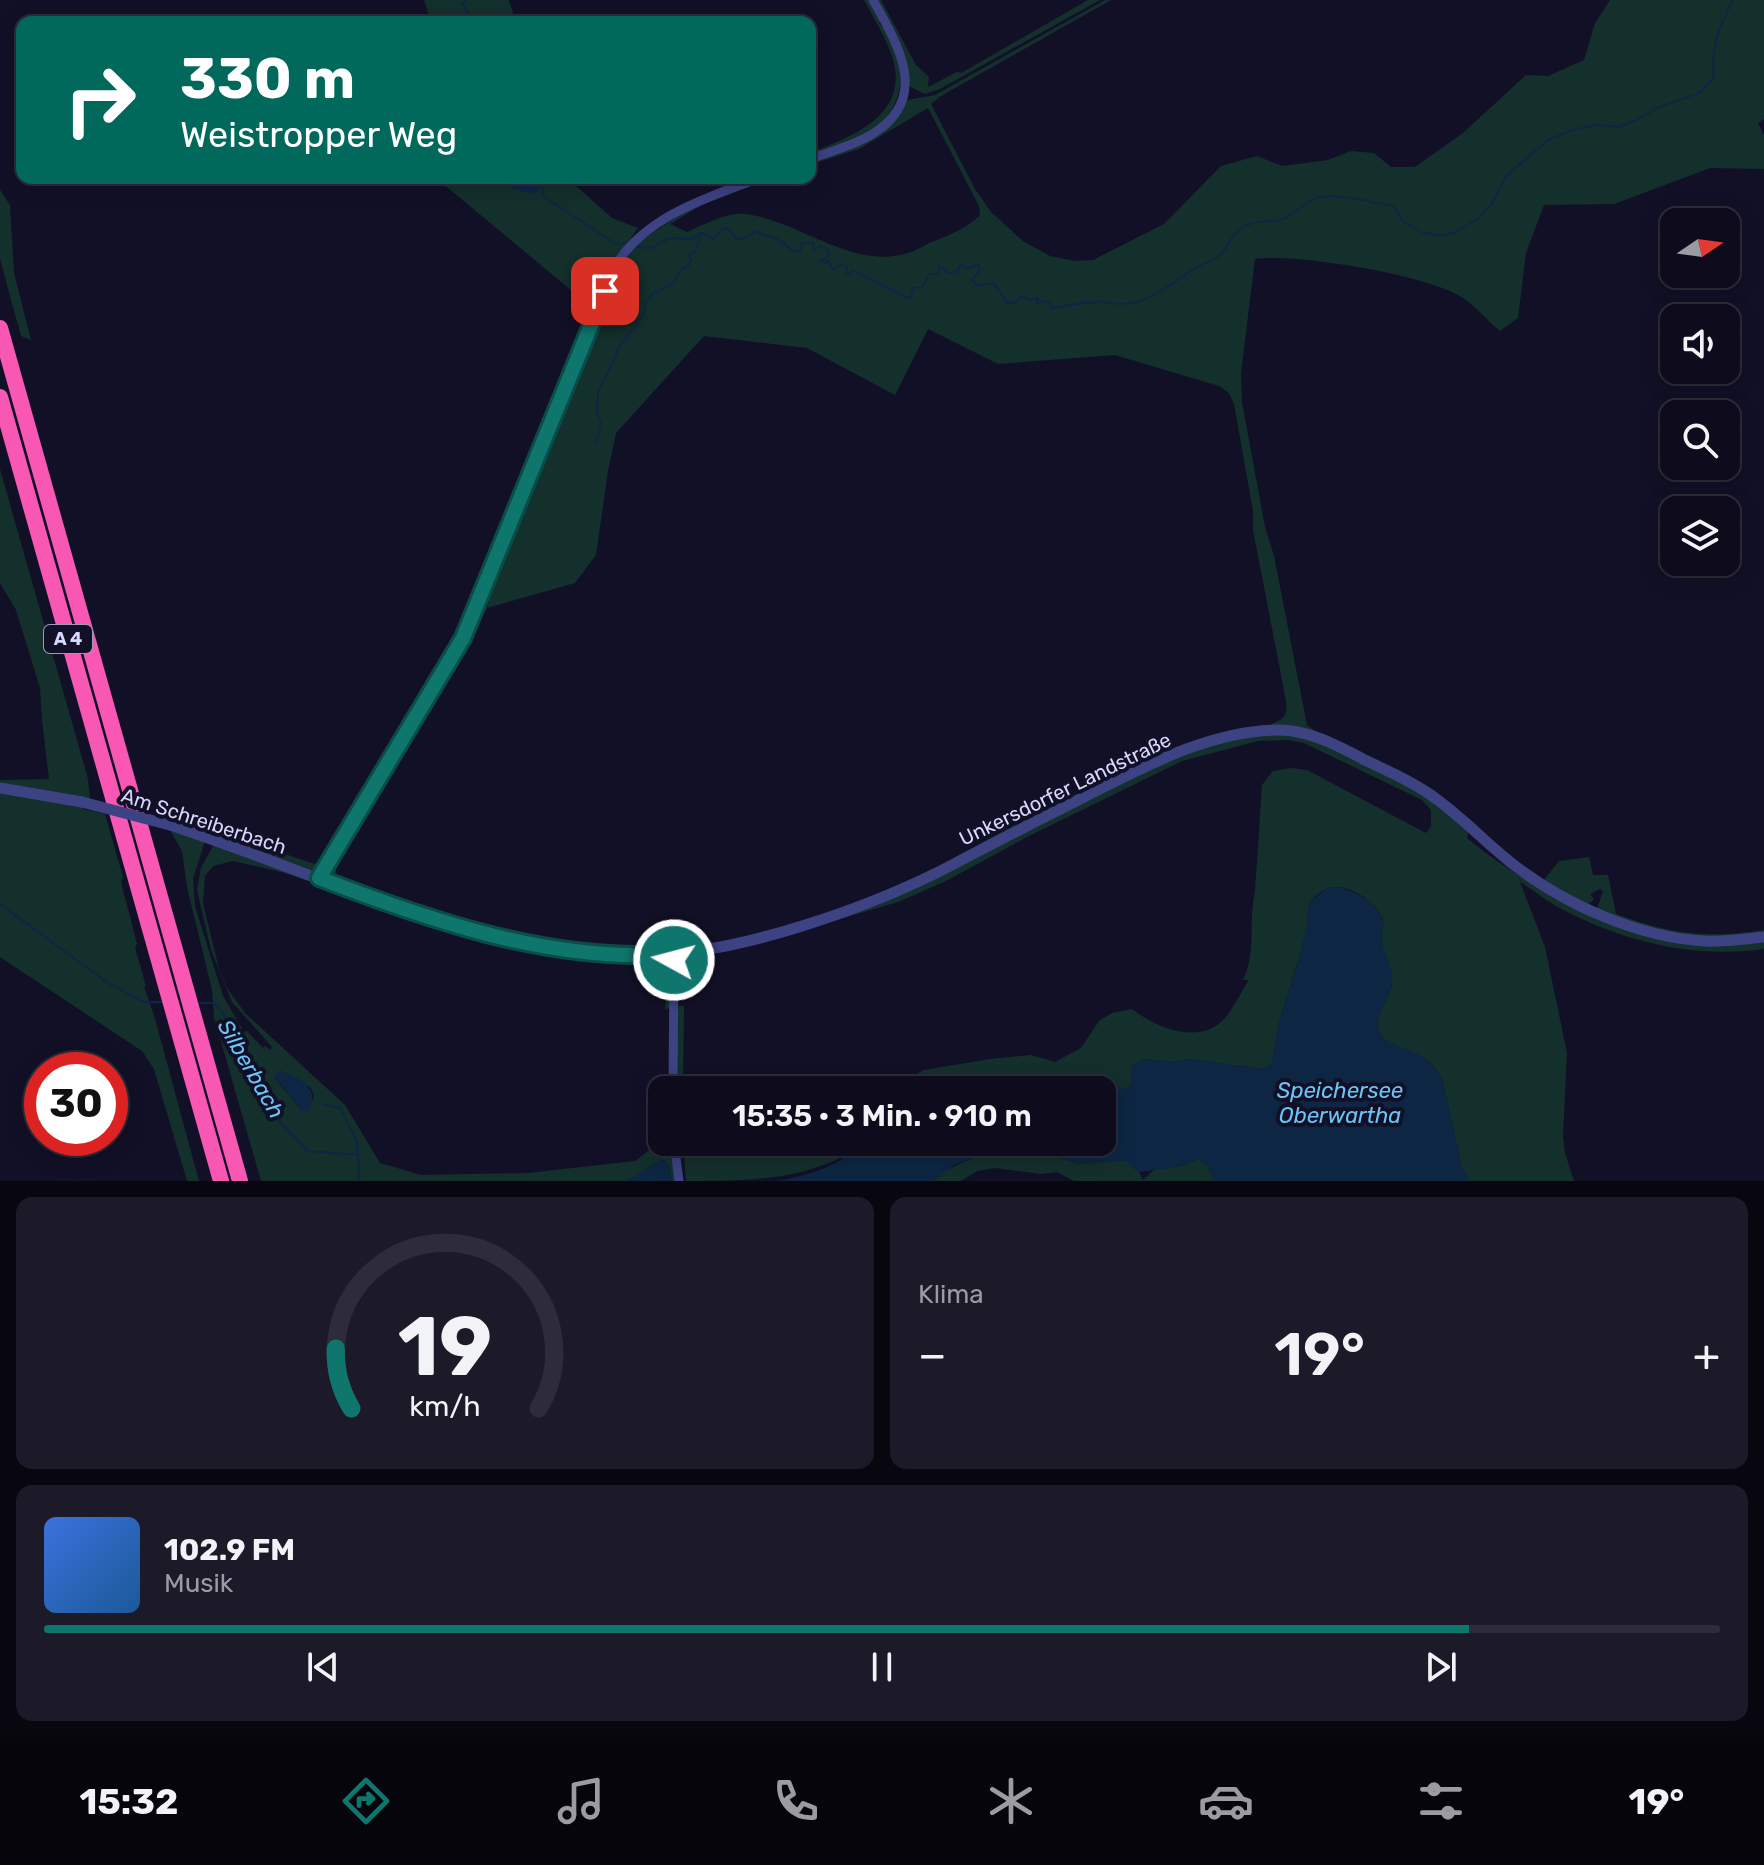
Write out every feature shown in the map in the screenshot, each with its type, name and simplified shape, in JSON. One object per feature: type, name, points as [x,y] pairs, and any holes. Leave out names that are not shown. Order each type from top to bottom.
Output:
[{"type":"highway","name":"A 4","points":[[0,328],[240,1181]]},
{"type":"highway","name":"A 4","points":[[0,397],[221,1181]]},
{"type":"highway","points":[[231,1150],[247,1181]]},
{"type":"street","points":[[816,157],[873,135],[896,112],[904,91],[903,59],[873,0]]},
{"type":"street","points":[[319,878],[463,638],[622,253],[673,214],[704,198],[742,184]]},
{"type":"street","name":"Unkersdorfer Landstraße","points":[[674,954],[768,935],[865,903],[940,871],[1164,758],[1216,741],[1281,730],[1322,739],[1425,791],[1518,869],[1592,910],[1643,929],[1689,940],[1716,942],[1764,937]]},
{"type":"street","name":"Am Schreiberbach","points":[[0,788],[82,802],[170,825],[424,915],[498,936],[595,953],[674,954]]},
{"type":"street","points":[[673,1076],[674,954]]},
{"type":"street","points":[[676,1156],[679,1181]]},
{"type":"green space","points":[[424,0],[509,0],[514,16],[429,16]]},
{"type":"green space","points":[[864,0],[870,0],[881,20],[879,23],[896,48],[900,62],[899,93],[893,107],[885,120],[873,130],[816,154],[816,151],[860,130],[886,108],[893,94],[896,76],[883,34]]},
{"type":"green space","points":[[876,0],[881,0],[916,65],[929,77],[928,87],[957,72],[961,73],[1088,0],[1100,0],[940,89],[925,94],[909,86]]},
{"type":"green space","points":[[1105,0],[1111,0],[931,104],[975,189],[991,212],[1023,241],[1050,256],[1075,261],[1093,260],[1164,224],[1221,166],[1257,156],[1282,166],[1328,160],[1351,151],[1374,153],[1391,167],[1415,167],[1463,133],[1526,75],[1548,76],[1584,60],[1595,23],[1610,0],[1764,0],[1764,119],[1758,123],[1764,135],[1764,169],[1710,168],[1614,204],[1544,205],[1526,253],[1518,318],[1500,331],[1463,298],[1422,281],[1300,259],[1255,259],[1241,373],[1242,402],[1307,725],[1434,790],[1482,832],[1476,831],[1437,796],[1405,777],[1407,784],[1443,808],[1468,832],[1467,838],[1491,857],[1578,908],[1641,932],[1672,940],[1717,944],[1764,939],[1764,949],[1710,951],[1683,949],[1631,938],[1556,906],[1520,882],[1545,947],[1567,1053],[1563,1136],[1574,1181],[1468,1181],[1461,1165],[1443,1082],[1431,1064],[1386,1040],[1378,1029],[1378,1017],[1392,982],[1381,940],[1383,921],[1369,901],[1344,888],[1323,890],[1309,902],[1302,946],[1279,1023],[1271,1066],[1261,1069],[1189,1059],[1176,1062],[1143,1059],[1132,1067],[1132,1087],[1116,1090],[1116,1076],[913,1076],[924,1070],[990,1059],[1031,1055],[1055,1062],[1081,1048],[1099,1021],[1112,1013],[1132,1009],[1153,1022],[1178,1031],[1204,1031],[1225,1018],[1249,980],[1243,980],[1250,959],[1262,785],[1273,771],[1292,768],[1307,770],[1426,833],[1431,826],[1431,810],[1422,800],[1304,743],[1258,741],[1182,761],[1027,837],[944,882],[898,902],[769,940],[687,959],[682,970],[683,1000],[677,997],[677,975],[679,964],[686,956],[816,922],[909,888],[1096,793],[1192,750],[1192,746],[1146,762],[908,882],[867,900],[781,930],[695,949],[654,953],[625,953],[595,951],[534,942],[498,933],[539,942],[619,952],[692,947],[764,932],[870,897],[935,868],[1020,822],[1151,759],[1207,738],[1257,728],[1281,719],[1286,710],[1286,701],[1253,530],[1253,511],[1234,404],[1229,393],[1219,386],[1115,355],[998,364],[928,329],[895,395],[807,348],[704,336],[616,433],[596,555],[575,583],[487,608],[489,601],[483,599],[599,314],[616,274],[620,275],[622,271],[618,267],[624,256],[619,254],[610,266],[612,268],[469,618],[465,618],[463,623],[466,625],[336,842],[334,840],[457,636],[590,306],[443,184],[574,184],[612,218],[638,228],[628,242],[634,245],[690,208],[752,184],[757,184],[702,205],[670,224],[687,232],[723,217],[745,214],[784,224],[844,249],[884,257],[915,250],[958,231],[980,215],[979,206],[928,108],[859,149],[816,163],[816,160],[865,141],[887,125],[907,100],[935,95]]},
{"type":"green space","points":[[0,190],[10,205],[14,273],[31,340],[21,336],[0,259]]},
{"type":"green space","points":[[0,469],[88,779],[90,799],[81,798],[84,809],[105,814],[123,877],[121,882],[144,987],[199,1181],[187,1181],[154,1069],[142,1051],[0,957],[0,780],[49,779],[40,688],[16,610],[0,583]]},
{"type":"green space","points":[[481,605],[487,608],[460,660],[335,864],[337,878],[345,884],[419,910],[498,933],[474,927],[369,895],[334,879],[330,873],[338,851],[341,853],[345,847],[342,845],[436,692]]},
{"type":"green space","points":[[168,807],[264,847],[315,864],[329,846],[332,850],[320,868],[309,870],[169,821]]},
{"type":"green space","points":[[174,830],[205,841],[193,879],[195,906],[223,996],[244,1032],[247,1031],[263,1048],[265,1046],[270,1050],[272,1047],[232,1002],[211,950],[197,890],[201,868],[214,844],[458,929],[552,949],[609,957],[651,958],[664,962],[671,977],[670,1007],[665,1010],[666,978],[656,962],[563,953],[480,937],[281,872],[233,861],[213,866],[205,876],[203,903],[219,969],[227,988],[245,1013],[345,1105],[380,1163],[421,1175],[528,1173],[635,1161],[648,1151],[648,1156],[672,1156],[676,1181],[671,1181],[669,1166],[663,1160],[626,1181],[261,1181],[214,1017],[212,990],[187,887],[182,851],[171,832]],"holes":[[[280,1071],[310,1087],[314,1095],[309,1111],[302,1111],[274,1077]]]},
{"type":"green space","points":[[1589,857],[1593,875],[1608,875],[1616,914],[1689,933],[1764,930],[1764,934],[1717,939],[1644,927],[1597,909],[1603,891],[1600,889],[1590,894],[1594,899],[1588,905],[1543,881],[1559,861]]},
{"type":"green space","points":[[677,1006],[684,1006],[683,1076],[676,1076]]},
{"type":"green space","points":[[684,1156],[843,1156],[825,1165],[780,1176],[686,1181]]},
{"type":"green space","points":[[1052,1156],[1081,1164],[1125,1160],[1143,1180],[1155,1169],[1177,1167],[1199,1159],[1209,1167],[1214,1181],[1074,1181],[1057,1172],[1042,1174],[995,1168],[977,1171],[961,1181],[933,1181],[956,1165],[980,1157]]},
{"type":"water","points":[[506,184],[541,184],[535,193],[511,188]]},
{"type":"water","name":"Speichersee Oberwartha","points":[[1327,888],[1351,891],[1372,904],[1381,916],[1382,944],[1392,978],[1391,989],[1379,1016],[1378,1029],[1388,1041],[1423,1057],[1443,1082],[1461,1165],[1468,1181],[1214,1181],[1209,1167],[1199,1159],[1177,1167],[1139,1172],[1125,1160],[1081,1164],[1052,1156],[1116,1156],[1116,1090],[1131,1087],[1132,1067],[1143,1059],[1176,1062],[1189,1059],[1261,1069],[1271,1066],[1279,1023],[1302,946],[1309,902]]},
{"type":"water","points":[[280,1070],[301,1081],[310,1090],[312,1103],[309,1111],[302,1111],[274,1076]]},
{"type":"water","name":"Speichersee Oberwartha","points":[[980,1156],[956,1164],[933,1181],[777,1181],[824,1168],[845,1157]]},
{"type":"water","points":[[663,1160],[669,1166],[671,1181],[626,1181],[653,1164]]},
{"type":"waterway","points":[[466,0],[462,3],[470,16]]},
{"type":"waterway","points":[[636,247],[651,248],[670,238],[691,239],[702,233],[713,239],[725,228],[737,240],[752,235],[754,231],[779,240],[791,251],[800,252],[802,243],[813,243],[814,250],[820,246],[827,248],[829,255],[821,261],[825,263],[828,260],[833,269],[844,264],[847,266],[846,273],[850,274],[852,270],[908,298],[912,297],[912,288],[922,287],[929,274],[938,274],[939,266],[949,273],[958,271],[960,263],[966,269],[979,264],[980,270],[972,280],[977,286],[994,283],[1006,302],[1015,303],[1021,296],[1029,300],[1038,298],[1036,303],[1047,301],[1053,308],[1099,301],[1115,304],[1140,301],[1217,258],[1242,228],[1252,223],[1283,219],[1323,197],[1343,197],[1394,206],[1403,221],[1421,232],[1443,236],[1478,219],[1493,202],[1506,176],[1548,140],[1598,125],[1619,127],[1659,107],[1699,93],[1714,78],[1717,37],[1733,0]]},
{"type":"waterway","points":[[543,184],[543,196],[616,244],[626,243]]},
{"type":"waterway","points":[[596,445],[601,424],[597,412],[598,393],[619,348],[644,314],[645,303],[651,295],[674,283],[680,271],[688,266],[691,259],[688,255],[696,251],[699,236]]},
{"type":"waterway","name":"Silberbach","points":[[0,904],[108,983],[144,1002],[164,1002]]},
{"type":"waterway","name":"Silberbach","points":[[199,1003],[214,1003],[224,1015],[235,1047],[249,1063],[275,1117],[308,1151],[358,1155],[359,1181]]},
{"type":"waterway","points":[[324,1104],[340,1108],[357,1142],[358,1154]]},
{"type":"route","points":[[605,291],[463,638],[319,878],[424,915],[498,936],[606,954],[674,954],[674,960]]}]
